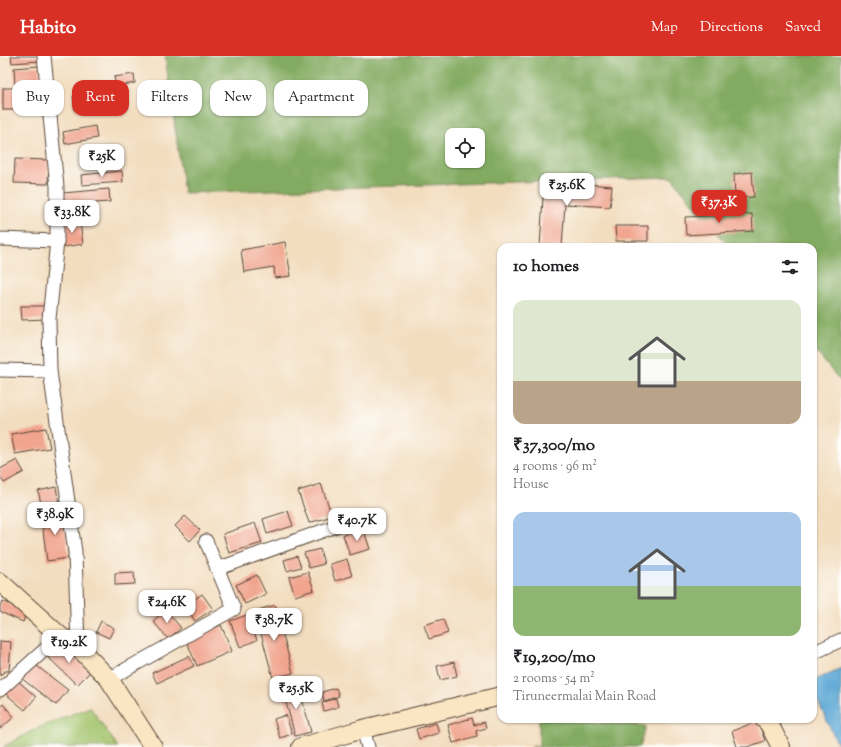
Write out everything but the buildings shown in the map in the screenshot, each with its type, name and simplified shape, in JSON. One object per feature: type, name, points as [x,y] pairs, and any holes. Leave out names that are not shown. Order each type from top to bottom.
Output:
[{"type":"main road","points":[[0,582],[60,636],[78,647],[109,679],[153,747]]},
{"type":"main road","points":[[301,747],[363,729],[497,697]]},
{"type":"main road","points":[[768,723],[781,747]]},
{"type":"street","points":[[44,56],[57,187],[57,241],[49,319],[50,371],[75,552],[78,647]]},
{"type":"street","points":[[0,239],[57,241]]},
{"type":"street","points":[[0,370],[50,371]]},
{"type":"street","points":[[217,569],[364,516]]},
{"type":"street","points":[[109,679],[234,609],[206,541]]},
{"type":"street","points":[[0,690],[60,636]]},
{"type":"street","points":[[817,651],[841,640]]},
{"type":"street","points":[[363,729],[368,747]]},
{"type":"green space","points":[[165,56],[841,56],[841,382],[817,353],[817,243],[726,243],[671,177],[184,193],[173,116],[202,116],[202,80],[168,80]]},
{"type":"green space","points":[[90,707],[118,747],[3,747],[35,729]]},
{"type":"green space","points":[[539,723],[607,723],[646,726],[640,747],[531,747],[539,745]]},
{"type":"water","points":[[841,668],[841,747],[839,747],[817,700],[817,679]]}]
